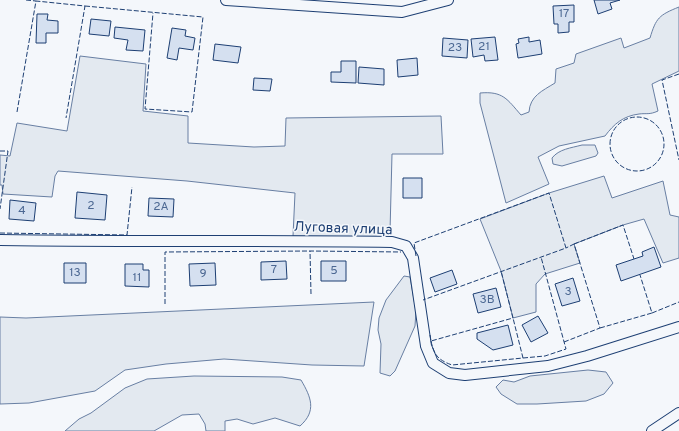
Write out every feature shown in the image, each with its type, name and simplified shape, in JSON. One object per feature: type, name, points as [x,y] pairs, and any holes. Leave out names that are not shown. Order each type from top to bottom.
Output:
[{"type":"street","points":[[226,0],[402,12],[448,0]]},
{"type":"street","name":"Луговая улица","points":[[0,240],[133,242],[301,240],[392,242],[406,246],[413,258],[426,346],[434,363],[449,373],[465,375],[548,366],[587,356],[679,327]]},
{"type":"street","points":[[652,431],[679,413]]},
{"type":"shaded area","points":[[679,7],[679,71],[652,84],[658,111],[633,115],[615,124],[605,136],[559,146],[538,157],[549,184],[506,203],[480,103],[480,93],[494,93],[504,97],[521,115],[529,112],[534,98],[541,91],[555,83],[556,69],[574,63],[576,54],[621,38],[624,48],[650,38],[654,26],[659,18],[667,12]]},
{"type":"shaded area","points":[[80,56],[146,64],[143,111],[188,116],[188,143],[254,147],[285,146],[286,118],[441,116],[443,154],[392,154],[390,232],[383,237],[293,236],[295,193],[187,181],[58,171],[55,176],[52,197],[3,194],[2,185],[0,185],[0,155],[10,156],[17,123],[67,131]]},
{"type":"shaded area","points":[[582,145],[595,145],[598,153],[596,156],[562,166],[553,164],[552,158],[558,153],[566,149]]},
{"type":"shaded area","points":[[604,176],[612,198],[663,181],[670,215],[679,217],[679,258],[663,263],[644,219],[623,225],[574,244],[580,263],[545,274],[536,284],[536,312],[513,318],[501,271],[480,219],[549,193]]},
{"type":"shaded area","points":[[404,276],[410,277],[416,311],[415,326],[395,371],[390,376],[380,373],[381,344],[378,330],[379,318],[386,300]]},
{"type":"shaded area","points":[[374,302],[364,366],[312,365],[224,359],[166,364],[125,370],[95,391],[29,403],[0,404],[0,317],[26,318]]},
{"type":"shaded area","points":[[588,370],[606,372],[613,383],[604,394],[586,401],[517,404],[501,394],[496,387],[503,380],[514,382],[530,376]]},
{"type":"shaded area","points":[[194,376],[282,377],[301,380],[310,398],[311,404],[309,415],[300,426],[275,418],[253,424],[237,419],[225,421],[225,431],[206,431],[205,424],[199,414],[182,415],[154,431],[65,431],[79,419],[91,413],[125,388],[147,379]]},
{"type":"building","points":[[594,0],[620,0],[610,3],[612,9],[598,14]]},
{"type":"building","points":[[574,5],[574,22],[569,22],[569,32],[558,33],[558,24],[554,24],[553,6]]},
{"type":"building","points":[[37,14],[48,14],[47,20],[58,21],[58,33],[46,33],[46,43],[36,43]]},
{"type":"building","points":[[91,19],[111,21],[109,36],[89,34]]},
{"type":"building","points":[[115,27],[145,30],[143,51],[126,50],[128,40],[114,38]]},
{"type":"building","points":[[172,28],[186,30],[185,36],[195,38],[193,50],[179,48],[177,60],[167,58]]},
{"type":"building","points":[[495,37],[498,60],[485,61],[484,55],[473,57],[471,39]]},
{"type":"building","points":[[529,37],[529,42],[540,40],[542,54],[518,58],[516,44],[519,43],[518,39]]},
{"type":"building","points":[[443,38],[468,40],[467,58],[442,56]]},
{"type":"building","points":[[215,44],[241,47],[238,63],[213,60]]},
{"type":"building","points":[[417,58],[418,75],[398,77],[397,60]]},
{"type":"building","points":[[341,61],[356,61],[356,83],[331,82],[331,72],[341,72]]},
{"type":"building","points":[[359,67],[384,69],[384,85],[358,83]]},
{"type":"building","points":[[254,78],[272,79],[270,91],[253,90]]},
{"type":"building","points":[[403,178],[422,178],[422,198],[403,198]]},
{"type":"building","points":[[77,192],[107,195],[105,220],[75,218]]},
{"type":"building","points":[[149,198],[174,199],[173,217],[148,216]]},
{"type":"building","points":[[10,200],[36,203],[34,221],[9,219]]},
{"type":"building","points":[[654,247],[661,267],[621,281],[616,265],[643,256],[642,252]]},
{"type":"building","points":[[286,261],[287,279],[261,280],[261,262]]},
{"type":"building","points":[[321,261],[346,261],[346,281],[321,281]]},
{"type":"building","points":[[64,263],[86,263],[86,283],[64,283]]},
{"type":"building","points":[[215,263],[216,285],[190,286],[189,264]]},
{"type":"building","points":[[125,264],[143,264],[143,270],[149,270],[149,287],[125,286]]},
{"type":"building","points":[[452,270],[457,284],[435,292],[430,278]]},
{"type":"building","points":[[573,278],[580,301],[562,306],[555,284]]},
{"type":"building","points":[[496,288],[501,307],[478,313],[473,294]]},
{"type":"building","points":[[538,316],[548,333],[531,342],[522,325]]},
{"type":"building","points":[[508,325],[513,345],[493,350],[477,339],[477,333]]},
{"type":"fence","points":[[26,0],[36,1]]},
{"type":"fence","points":[[17,112],[36,1],[85,6],[66,118]]},
{"type":"fence","points":[[85,6],[203,17],[192,112],[145,109],[153,13]]},
{"type":"fence","points":[[679,74],[662,80],[679,160]]},
{"type":"fence","points":[[632,117],[642,117],[652,121],[660,129],[664,139],[664,144],[664,149],[660,159],[652,167],[642,171],[632,171],[622,167],[614,159],[610,149],[610,139],[614,129],[622,121],[632,117]]},
{"type":"fence","points":[[0,151],[8,151],[0,209]]},
{"type":"fence","points":[[0,233],[127,235],[132,187]]},
{"type":"fence","points":[[416,256],[414,243],[549,193],[566,248],[423,300]]},
{"type":"fence","points":[[574,244],[623,225],[634,259]]},
{"type":"fence","points":[[564,342],[600,328],[574,244],[566,248]]},
{"type":"fence","points":[[311,294],[310,251],[401,252]]},
{"type":"fence","points":[[165,304],[165,252],[310,251]]},
{"type":"fence","points":[[523,358],[545,356],[566,349],[541,257]]},
{"type":"fence","points":[[430,335],[431,341],[513,318],[501,271]]},
{"type":"fence","points":[[600,328],[652,313],[640,275]]},
{"type":"fence","points":[[652,313],[679,302]]},
{"type":"fence","points":[[431,341],[437,356],[443,361],[452,365],[523,358],[513,318]]}]
